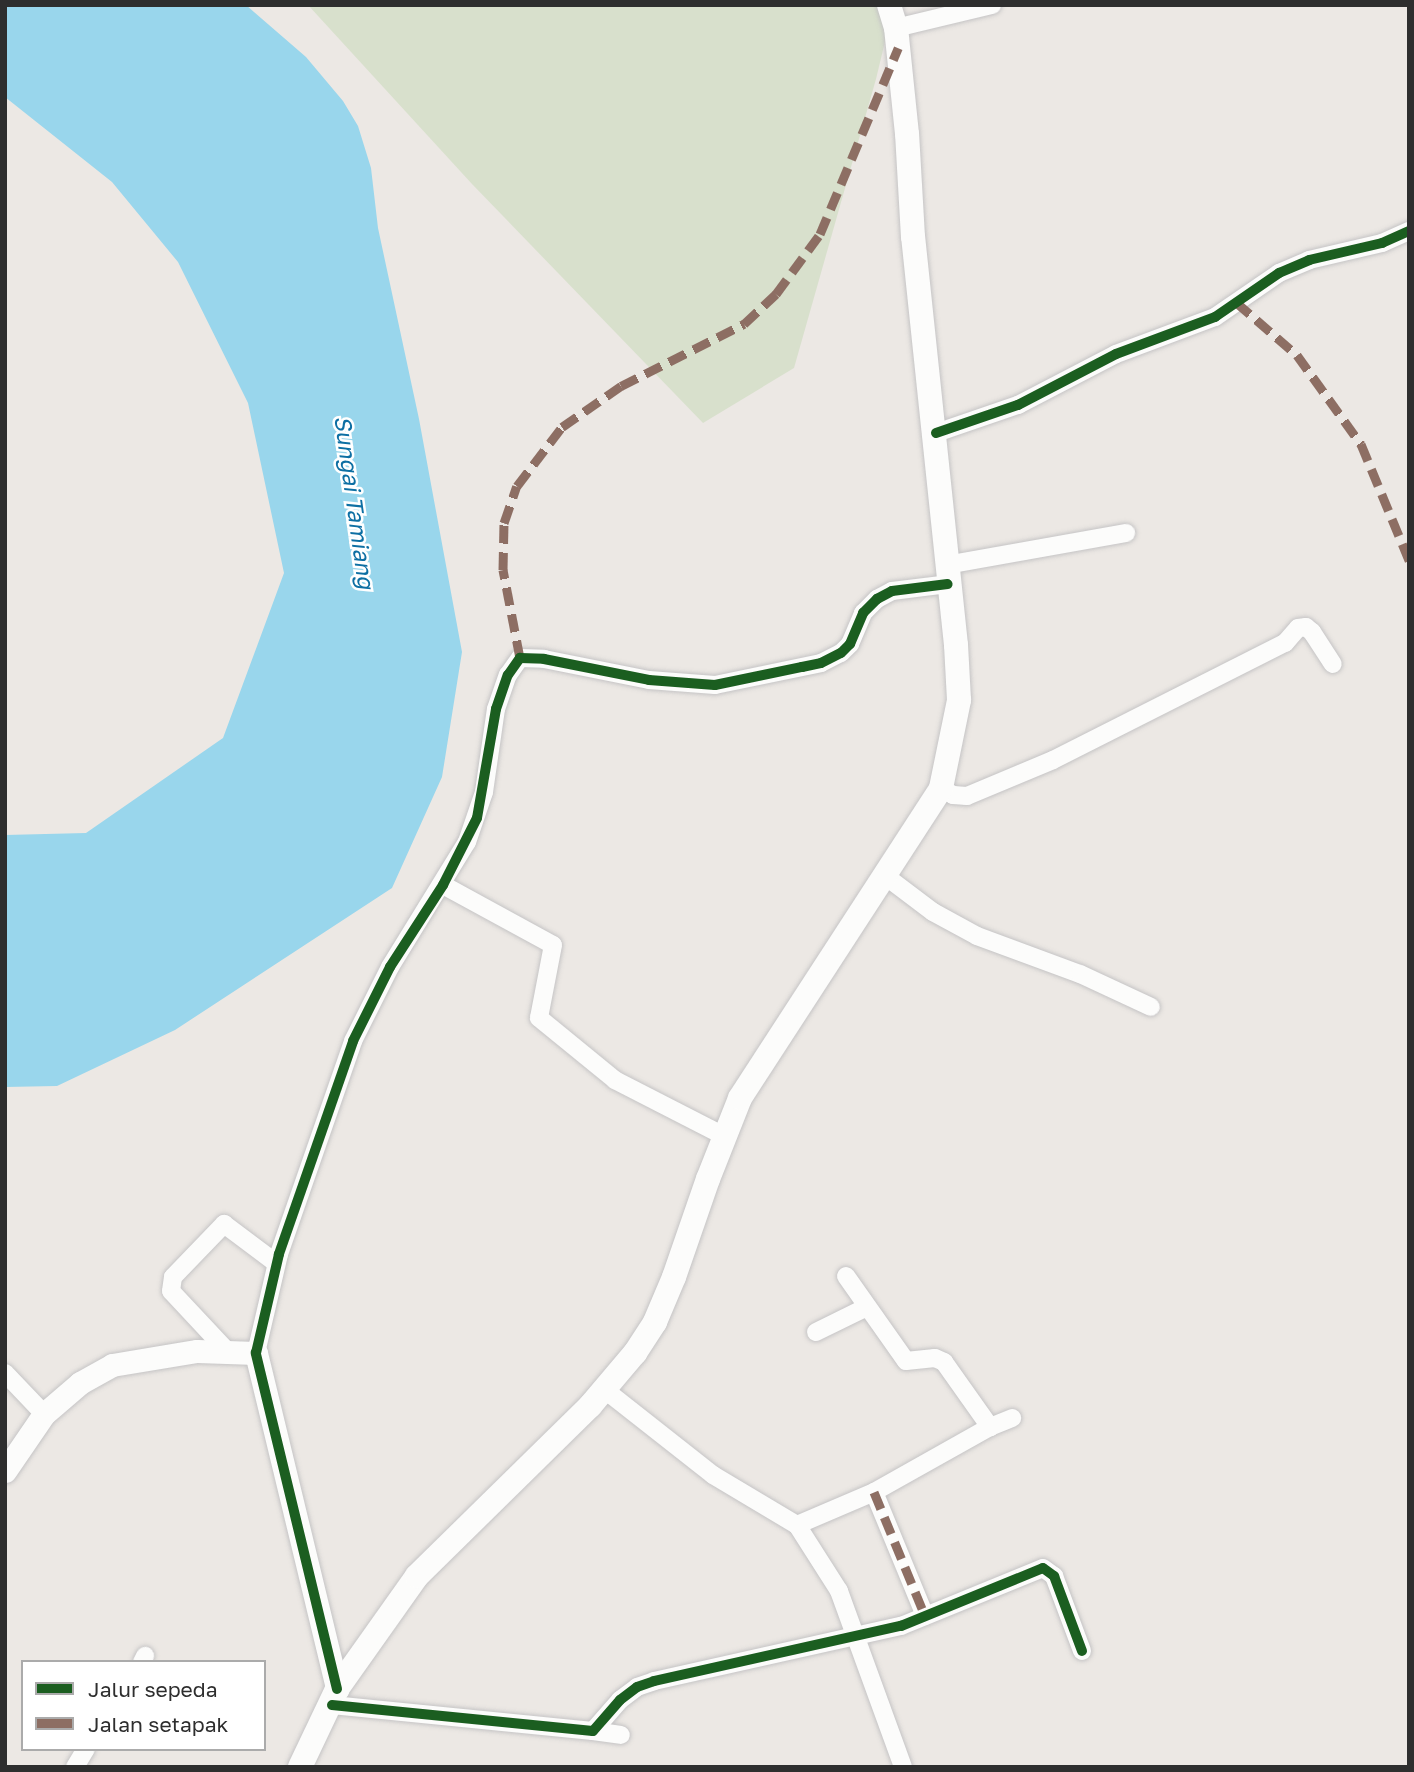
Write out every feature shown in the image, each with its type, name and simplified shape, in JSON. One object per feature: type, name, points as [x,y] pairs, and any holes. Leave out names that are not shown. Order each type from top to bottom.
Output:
[{"type":"main road","points":[[300,1767],[335,1697],[417,1576],[605,1390],[635,1353],[655,1322],[674,1277],[740,1098],[884,875],[907,845],[941,788],[959,700],[936,433],[913,237],[907,134],[893,16]]},
{"type":"street","points":[[893,16],[992,5]]},
{"type":"street","points":[[936,433],[1018,405],[1116,354],[1215,317],[1267,279],[1289,268],[1309,260],[1376,245],[1409,231]]},
{"type":"street","points":[[621,1735],[335,1697],[256,1353],[276,1262],[353,1041],[390,967],[443,885],[477,818],[496,709],[508,675],[520,658],[544,659],[649,680],[715,685],[821,663],[841,653],[850,644],[863,612],[877,599],[892,591],[947,574],[1126,533]]},
{"type":"street","points":[[941,788],[953,795],[967,796],[1041,765],[1285,643],[1298,628],[1312,632],[1333,664]]},
{"type":"street","points":[[884,875],[933,912],[977,936],[1080,974],[1151,1007]]},
{"type":"street","points":[[443,885],[553,945],[539,1018],[615,1080],[724,1136]]},
{"type":"street","points":[[228,1352],[172,1291],[173,1277],[223,1224],[276,1262]]},
{"type":"street","points":[[846,1276],[906,1361],[935,1357],[944,1362],[990,1427]]},
{"type":"street","points":[[816,1332],[867,1307]]},
{"type":"street","points":[[5,1471],[44,1414],[80,1383],[112,1366],[197,1351],[256,1353]]},
{"type":"street","points":[[5,1373],[44,1414]]},
{"type":"street","points":[[605,1390],[713,1475],[797,1525],[839,1591],[903,1767]]},
{"type":"street","points":[[797,1525],[874,1492],[990,1427],[1012,1418]]},
{"type":"street","points":[[874,1492],[925,1616]]},
{"type":"street","points":[[593,1731],[620,1700],[637,1687],[654,1681],[858,1638],[925,1616],[1048,1569],[1054,1576],[1082,1651]]},
{"type":"street","points":[[75,1767],[85,1751]]},
{"type":"green space","points":[[308,5],[883,5],[889,25],[876,79],[794,368],[703,423],[472,184]]},
{"type":"water","name":"Sungai Tamiang","points":[[5,5],[246,5],[306,57],[343,101],[358,126],[371,168],[378,228],[419,419],[462,652],[442,777],[392,888],[175,1030],[57,1086],[5,1087],[5,835],[86,833],[223,738],[284,573],[248,403],[178,262],[112,182],[5,97]]},
{"type":"marked path","points":[[526,658],[520,658],[503,570],[504,523],[517,486],[562,427],[621,386],[744,324],[776,294],[820,234],[898,48]]},
{"type":"marked path","points":[[1236,302],[1297,355],[1361,444],[1409,560]]},
{"type":"marked path","points":[[874,1492],[925,1616]]},
{"type":"cycle path","points":[[936,433],[1018,405],[1116,354],[1215,317],[1279,273],[1309,260],[1382,243],[1409,231]]},
{"type":"cycle path","points":[[337,1689],[256,1353],[279,1254],[353,1041],[390,967],[443,885],[477,818],[496,709],[508,675],[520,658],[544,659],[649,680],[715,685],[821,663],[841,653],[850,644],[863,613],[877,599],[892,591],[948,584]]},
{"type":"cycle path","points":[[332,1705],[593,1731],[620,1700],[637,1687],[901,1626],[1043,1568],[1054,1576],[1082,1651]]}]
